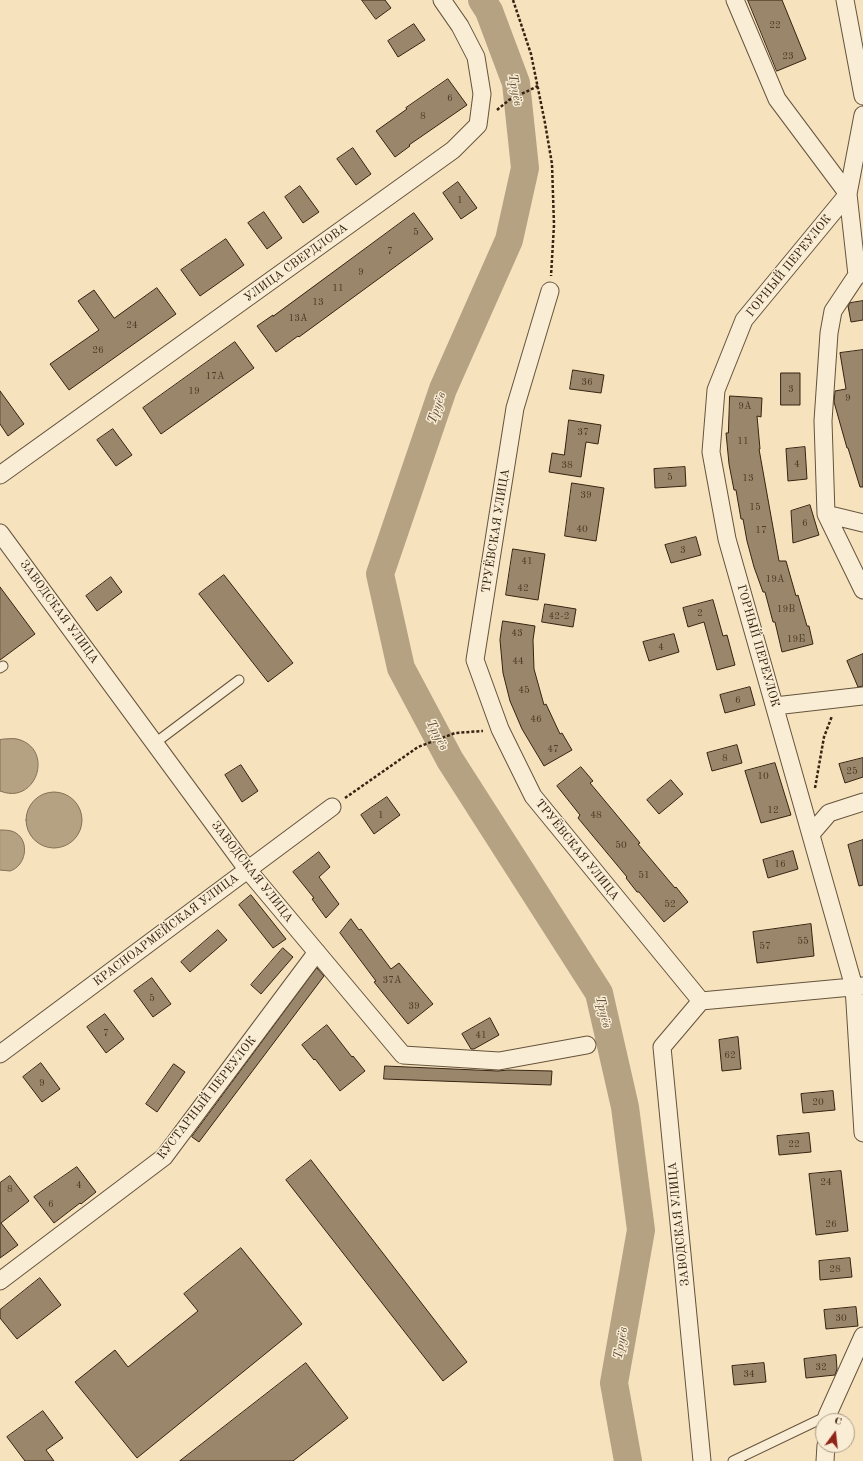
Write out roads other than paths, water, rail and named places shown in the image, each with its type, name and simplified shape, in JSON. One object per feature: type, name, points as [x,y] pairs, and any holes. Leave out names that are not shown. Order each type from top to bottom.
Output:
[{"type":"street","name":"УЛИЦА СВЕРДЛОВА","points":[[0,475],[453,150],[478,125],[482,94],[476,57],[460,26],[442,0]]},
{"type":"street","points":[[735,0],[777,99],[848,194]]},
{"type":"street","points":[[845,0],[863,96]]},
{"type":"street","points":[[863,115],[848,194],[860,274],[833,311],[829,332],[823,421],[826,514],[863,590]]},
{"type":"street","name":"ГОРНЫЙ ПЕРЕУЛОК","points":[[848,194],[744,320],[716,390],[712,452],[727,539],[811,834],[859,986],[863,1133]]},
{"type":"street","name":"ТРУЁВСКАЯ УЛИЦА","points":[[550,290],[515,408],[476,660],[500,729],[533,796],[701,1001]]},
{"type":"street","points":[[826,514],[863,523]]},
{"type":"street","name":"ЗАВОДСКАЯ УЛИЦА","points":[[0,532],[247,869],[403,1055],[499,1061],[587,1046]]},
{"type":"street","points":[[775,706],[863,696]]},
{"type":"street","points":[[811,834],[829,813],[863,802]]},
{"type":"street","name":"КРАСНОАРМЕЙСКАЯ УЛИЦА","points":[[0,1054],[332,807]]},
{"type":"street","name":"КУСТАРНЫЙ ПЕРЕУЛОК","points":[[0,1281],[164,1157],[317,952]]},
{"type":"street","points":[[701,1001],[859,986]]},
{"type":"street","name":"ЗАВОДСКАЯ УЛИЦА","points":[[701,1001],[662,1047],[702,1461]]},
{"type":"street","points":[[829,1413],[863,1336]]},
{"type":"lane","points":[[155,743],[239,680]]},
{"type":"lane","points":[[734,1461],[815,1424]]},
{"type":"waterway","name":"Труёв","points":[[482,0],[489,11],[516,83],[525,168],[509,240],[443,389],[380,574],[401,668],[450,760],[599,993],[625,1107],[641,1230],[614,1383],[628,1461]]}]
